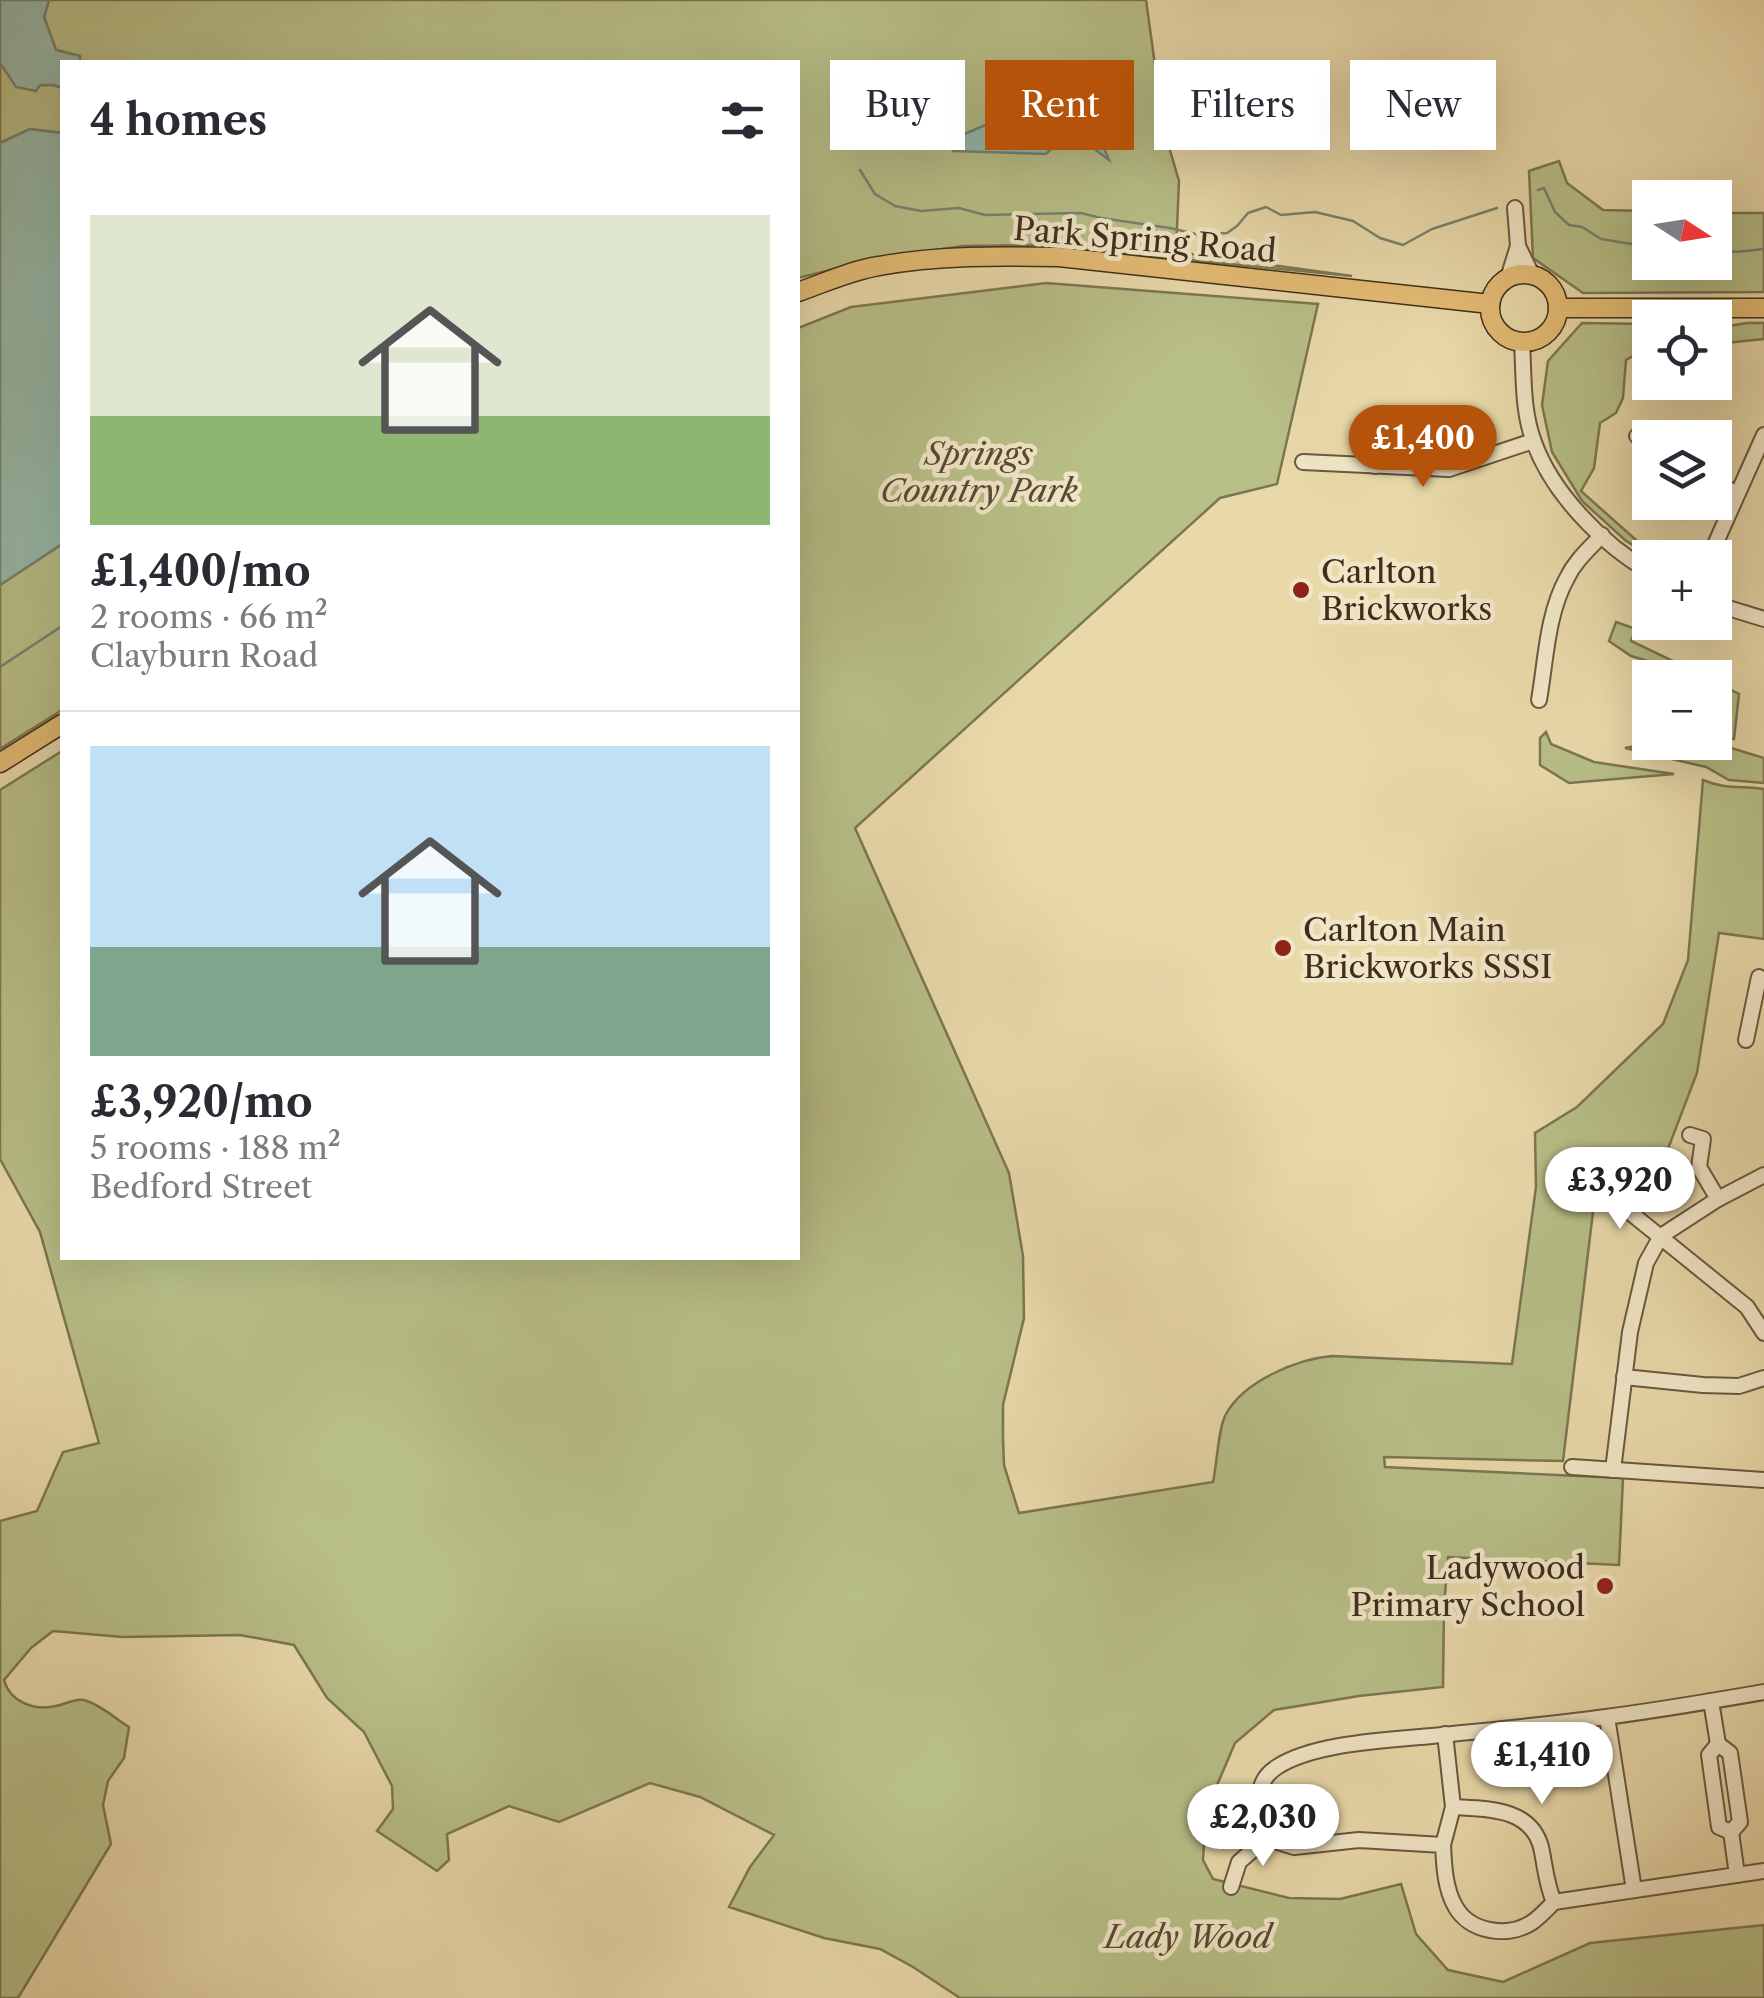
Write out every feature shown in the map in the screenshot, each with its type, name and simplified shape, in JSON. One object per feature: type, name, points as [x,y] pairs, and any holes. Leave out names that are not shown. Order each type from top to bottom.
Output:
[{"type":"main road","name":"Park Spring Road","points":[[800,291],[877,266],[1011,256],[1059,257],[1490,304]]},
{"type":"main road","points":[[1532,275],[1550,287],[1558,308],[1557,317],[1540,338],[1513,341],[1492,322],[1490,304],[1496,289],[1508,278],[1532,275]]},
{"type":"main road","points":[[1558,308],[1764,308]]},
{"type":"main road","points":[[0,763],[60,725]]},
{"type":"street","points":[[1508,278],[1518,246],[1516,208]]},
{"type":"street","points":[[1518,246],[1532,275]]},
{"type":"street","points":[[1522,342],[1525,404],[1533,440],[1549,474],[1571,506],[1632,558]]},
{"type":"street","points":[[1716,540],[1764,435]]},
{"type":"street","points":[[1375,466],[1376,437]]},
{"type":"street","points":[[1304,462],[1449,469],[1533,440]]},
{"type":"street","points":[[1732,490],[1738,493]]},
{"type":"street","points":[[1539,700],[1554,608],[1566,578],[1602,536]]},
{"type":"street","points":[[1732,609],[1764,619]]},
{"type":"street","points":[[1746,1040],[1756,977]]},
{"type":"street","points":[[1690,1136],[1703,1139],[1699,1167],[1718,1200]]},
{"type":"street","points":[[1613,1470],[1630,1332],[1646,1263],[1661,1236],[1764,1175]]},
{"type":"street","points":[[1606,1193],[1748,1307],[1764,1332]]},
{"type":"street","points":[[1624,1377],[1704,1386],[1739,1386],[1764,1378]]},
{"type":"street","points":[[1572,1467],[1764,1480]]},
{"type":"street","points":[[1443,1846],[1359,1840],[1294,1847],[1270,1835],[1259,1794],[1266,1776],[1275,1768],[1327,1749],[1607,1717],[1764,1692]]},
{"type":"street","points":[[1711,1701],[1718,1744],[1730,1753],[1740,1822],[1731,1832],[1737,1875]]},
{"type":"street","points":[[1607,1717],[1634,1890]]},
{"type":"street","points":[[1445,1734],[1452,1807],[1443,1846],[1450,1895],[1456,1910],[1467,1921],[1504,1932],[1530,1924],[1554,1902],[1764,1872]]},
{"type":"street","points":[[1452,1807],[1504,1812],[1529,1825],[1541,1847],[1548,1891],[1554,1902]]},
{"type":"street","points":[[1231,1887],[1238,1862],[1270,1835]]},
{"type":"green space","points":[[49,0],[1146,0],[1154,60],[1154,150],[1170,150],[1179,181],[1176,252],[1352,276],[1036,245],[963,246],[874,259],[800,278],[800,60],[80,60],[79,56],[56,50],[44,17]]},
{"type":"green space","points":[[0,62],[39,85],[60,87],[60,133],[30,129],[0,143]]},
{"type":"green space","points":[[1559,161],[1567,183],[1603,210],[1632,211],[1632,280],[1732,280],[1732,213],[1764,213],[1764,292],[1583,293],[1533,258],[1529,171]]},
{"type":"green space","points":[[1046,283],[1318,304],[1277,484],[1220,498],[855,828],[1009,1173],[1023,1256],[1024,1318],[1003,1405],[1003,1438],[1004,1465],[1019,1513],[1213,1482],[1221,1428],[1234,1402],[1258,1382],[1303,1362],[1332,1356],[1512,1364],[1536,1187],[1535,1133],[1577,1107],[1663,1024],[1688,960],[1703,780],[1764,789],[1764,939],[1719,933],[1697,1073],[1656,1180],[1628,1160],[1595,1195],[1563,1461],[1384,1457],[1385,1467],[1623,1478],[1619,1565],[1448,1557],[1443,1687],[1274,1710],[1235,1743],[1206,1811],[1203,1860],[1213,1879],[1289,1898],[1340,1899],[1401,1884],[1416,1934],[1448,1970],[1503,1982],[1590,1943],[1764,1925],[1764,1998],[960,1998],[880,1949],[824,1938],[729,1907],[750,1867],[774,1835],[700,1797],[650,1783],[559,1822],[509,1806],[447,1834],[449,1860],[437,1871],[377,1831],[393,1809],[392,1786],[364,1732],[327,1698],[294,1645],[240,1635],[123,1637],[53,1631],[31,1648],[4,1680],[7,1688],[17,1699],[39,1707],[87,1701],[129,1727],[124,1758],[108,1781],[103,1805],[111,1844],[18,1998],[0,1998],[0,1521],[37,1511],[63,1452],[99,1443],[40,1232],[0,1159],[0,790],[60,752],[60,1260],[800,1260],[800,327],[851,307]]},
{"type":"green space","points":[[1582,323],[1632,324],[1632,356],[1626,360],[1623,398],[1616,413],[1600,423],[1594,468],[1581,491],[1636,540],[1632,540],[1632,545],[1582,501],[1552,452],[1542,405],[1548,361]]},
{"type":"green space","points":[[1764,323],[1764,339],[1732,342],[1732,325]]},
{"type":"green space","points":[[60,545],[60,711],[0,749],[0,585]]},
{"type":"green space","points":[[1616,622],[1632,628],[1631,641],[1671,660],[1631,656],[1609,641]]},
{"type":"green space","points":[[1732,690],[1739,694],[1732,739]]},
{"type":"green space","points":[[1546,732],[1551,744],[1594,762],[1674,774],[1569,783],[1540,765],[1540,738]]},
{"type":"green space","points":[[1732,748],[1764,758],[1764,783],[1729,780],[1706,767],[1676,760],[1732,760]]},
{"type":"shaded area","points":[[0,0],[49,0],[44,17],[56,50],[80,56],[80,60],[60,60],[60,87],[40,85],[36,91],[16,87],[0,63]]},
{"type":"shaded area","points":[[985,125],[985,150],[1050,150],[1046,154],[953,151],[965,150],[965,134]]},
{"type":"shaded area","points":[[30,129],[60,133],[60,545],[0,585],[0,143]]},
{"type":"waterway","points":[[860,170],[875,194],[895,206],[921,211],[959,208],[985,215],[1081,213],[1200,235],[1227,233],[1248,213],[1266,207],[1281,215],[1315,212],[1353,221],[1380,238],[1403,245],[1432,229],[1497,208]]},
{"type":"waterway","points":[[1538,190],[1544,188],[1555,212],[1569,225],[1582,227],[1601,239],[1632,244]]},
{"type":"waterway","points":[[1732,251],[1764,249]]},
{"type":"waterway","points":[[0,667],[60,627]]},
{"type":"place","name":"Carlton Brickworks","points":[[1301,590]]},
{"type":"place","name":"Carlton Main Brickworks SSSI","points":[[1283,948]]},
{"type":"place","name":"Ladywood Primary School","points":[[1605,1586]]},
{"type":"park label","name":"Springs Country Park","points":[[979,472]]},
{"type":"park label","name":"Lady Wood","points":[[1188,1937]]}]
